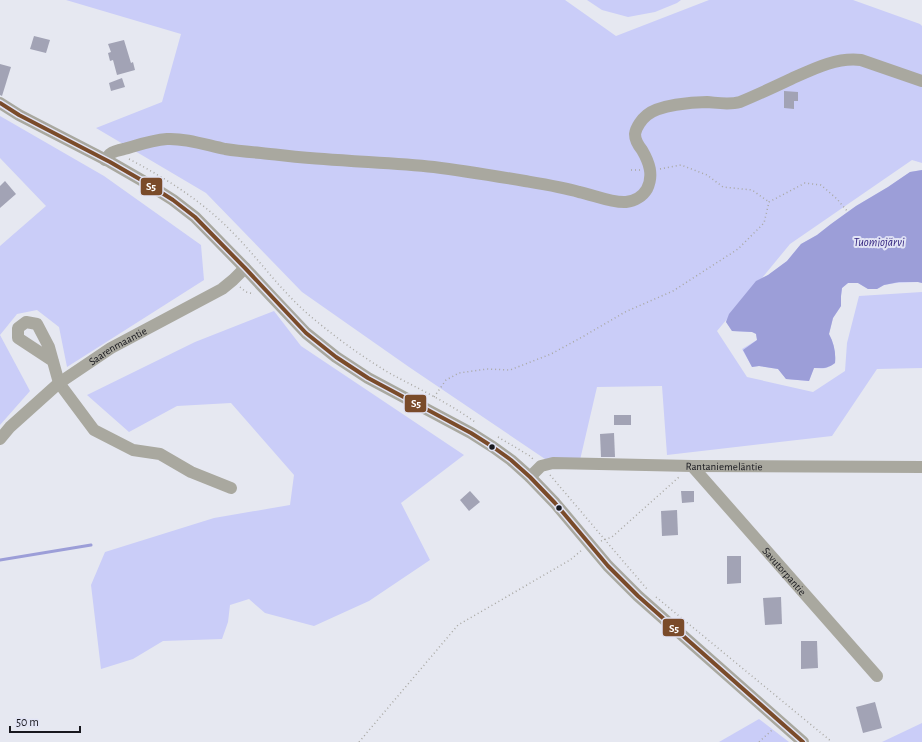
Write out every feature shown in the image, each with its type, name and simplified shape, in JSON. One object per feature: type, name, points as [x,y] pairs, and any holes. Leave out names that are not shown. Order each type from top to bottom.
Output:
[{"type":"street","points":[[105,160],[114,152],[156,140],[169,139],[205,143],[239,151],[434,167],[488,174],[575,190],[611,200],[627,202],[640,197],[646,192],[650,182],[650,171],[646,157],[636,141],[636,130],[648,114],[672,105],[700,102],[730,104],[740,102],[824,64],[844,60],[861,60],[922,81]]},
{"type":"street","points":[[0,103],[19,115],[143,180],[173,200],[195,217],[306,333],[336,357],[368,378],[471,433],[511,460],[555,503],[608,566],[638,596],[803,742]]},
{"type":"street","name":"Saarenmaantie","points":[[0,439],[10,427],[59,383],[112,348],[222,289],[245,268]]},
{"type":"street","points":[[53,361],[59,383],[94,430],[133,450],[160,454],[191,472],[231,488]]},
{"type":"street","name":"Rantaniemeläntie","points":[[530,477],[541,466],[553,463],[692,466],[922,467]]},
{"type":"street","name":"Savutorpantie","points":[[692,466],[877,676]]},
{"type":"path","points":[[631,170],[650,171],[681,165],[707,175],[723,187],[752,190],[770,202]]},
{"type":"path","points":[[434,397],[446,380],[459,373],[487,370],[510,370],[551,354],[625,312],[673,291],[738,248],[764,223],[770,202],[805,183],[821,185],[837,199],[848,212]]},
{"type":"path","points":[[359,742],[458,625],[570,560],[590,544],[612,537],[692,466]]},
{"type":"path","points":[[759,742],[780,722]]},
{"type":"shaded area","points":[[66,0],[565,0],[616,36],[709,0],[853,0],[920,24],[922,26],[922,163],[912,160],[790,244],[762,278],[787,261],[801,244],[817,235],[856,206],[910,172],[922,170],[922,283],[896,283],[884,285],[877,289],[868,289],[858,283],[848,283],[842,288],[841,306],[833,318],[829,334],[834,348],[835,363],[825,368],[814,368],[809,381],[786,379],[778,369],[759,366],[752,367],[742,349],[757,340],[756,333],[732,331],[726,322],[727,319],[717,331],[747,377],[813,392],[845,371],[847,343],[859,296],[922,292],[922,368],[877,369],[832,436],[667,455],[662,386],[597,387],[580,460],[548,461],[409,367],[302,292],[206,193],[96,128],[162,102],[181,34]]},
{"type":"shaded area","points":[[587,0],[681,0],[655,12],[628,17],[602,10]]},
{"type":"shaded area","points":[[0,116],[104,176],[201,245],[204,280],[67,367],[59,327],[37,310],[17,314],[0,335],[0,246],[46,206],[0,158]]},
{"type":"shaded area","points":[[274,311],[301,346],[464,455],[401,503],[430,560],[369,601],[314,626],[265,613],[249,599],[230,605],[228,622],[222,639],[163,641],[133,659],[101,669],[91,585],[105,552],[214,518],[290,505],[294,475],[231,403],[177,406],[129,432],[87,395],[195,342]]},
{"type":"shaded area","points":[[0,335],[30,391],[0,425]]},
{"type":"shaded area","points":[[759,719],[789,742],[719,742]]},
{"type":"shaded area","points":[[922,723],[922,742],[882,742]]},
{"type":"water","name":"Tuomiojärvi","points":[[922,170],[922,283],[899,282],[884,285],[877,289],[868,289],[858,283],[848,283],[842,288],[841,306],[833,318],[829,334],[834,348],[835,363],[827,367],[814,368],[809,381],[786,379],[778,369],[759,366],[752,367],[743,350],[757,340],[756,334],[752,332],[732,331],[726,322],[729,314],[756,281],[768,275],[787,261],[801,244],[817,235],[856,206],[910,172]]},
{"type":"building","points":[[34,36],[50,40],[46,53],[30,49]]},
{"type":"building","points":[[124,40],[131,63],[133,62],[135,70],[117,75],[113,60],[110,61],[108,53],[111,52],[108,44]]},
{"type":"building","points":[[0,64],[11,67],[2,96],[0,95]]},
{"type":"building","points":[[122,78],[125,87],[111,91],[109,83]]},
{"type":"building","points":[[784,91],[798,92],[798,101],[794,101],[794,109],[784,108]]},
{"type":"building","points":[[5,181],[16,194],[0,208],[0,186]]},
{"type":"building","points":[[614,415],[631,415],[631,425],[614,425]]},
{"type":"building","points":[[614,433],[615,457],[601,457],[600,434]]},
{"type":"building","points":[[470,491],[480,502],[469,511],[460,500]]},
{"type":"building","points":[[681,491],[694,491],[694,502],[682,503]]},
{"type":"building","points":[[677,510],[678,535],[662,536],[661,511]]},
{"type":"building","points":[[727,556],[741,556],[741,583],[727,584]]},
{"type":"building","points":[[781,597],[782,624],[765,625],[763,598]]},
{"type":"building","points":[[801,641],[817,641],[818,668],[801,669]]},
{"type":"building","points":[[875,702],[882,728],[863,733],[856,707]]},
{"type":"waterway","points":[[0,560],[91,545]]},
{"type":"transit line","name":"S5","points":[[0,103],[19,115],[110,162],[173,200],[195,217],[306,333],[336,357],[368,378],[471,433],[511,460],[555,503],[608,566],[638,596],[803,742]]}]
